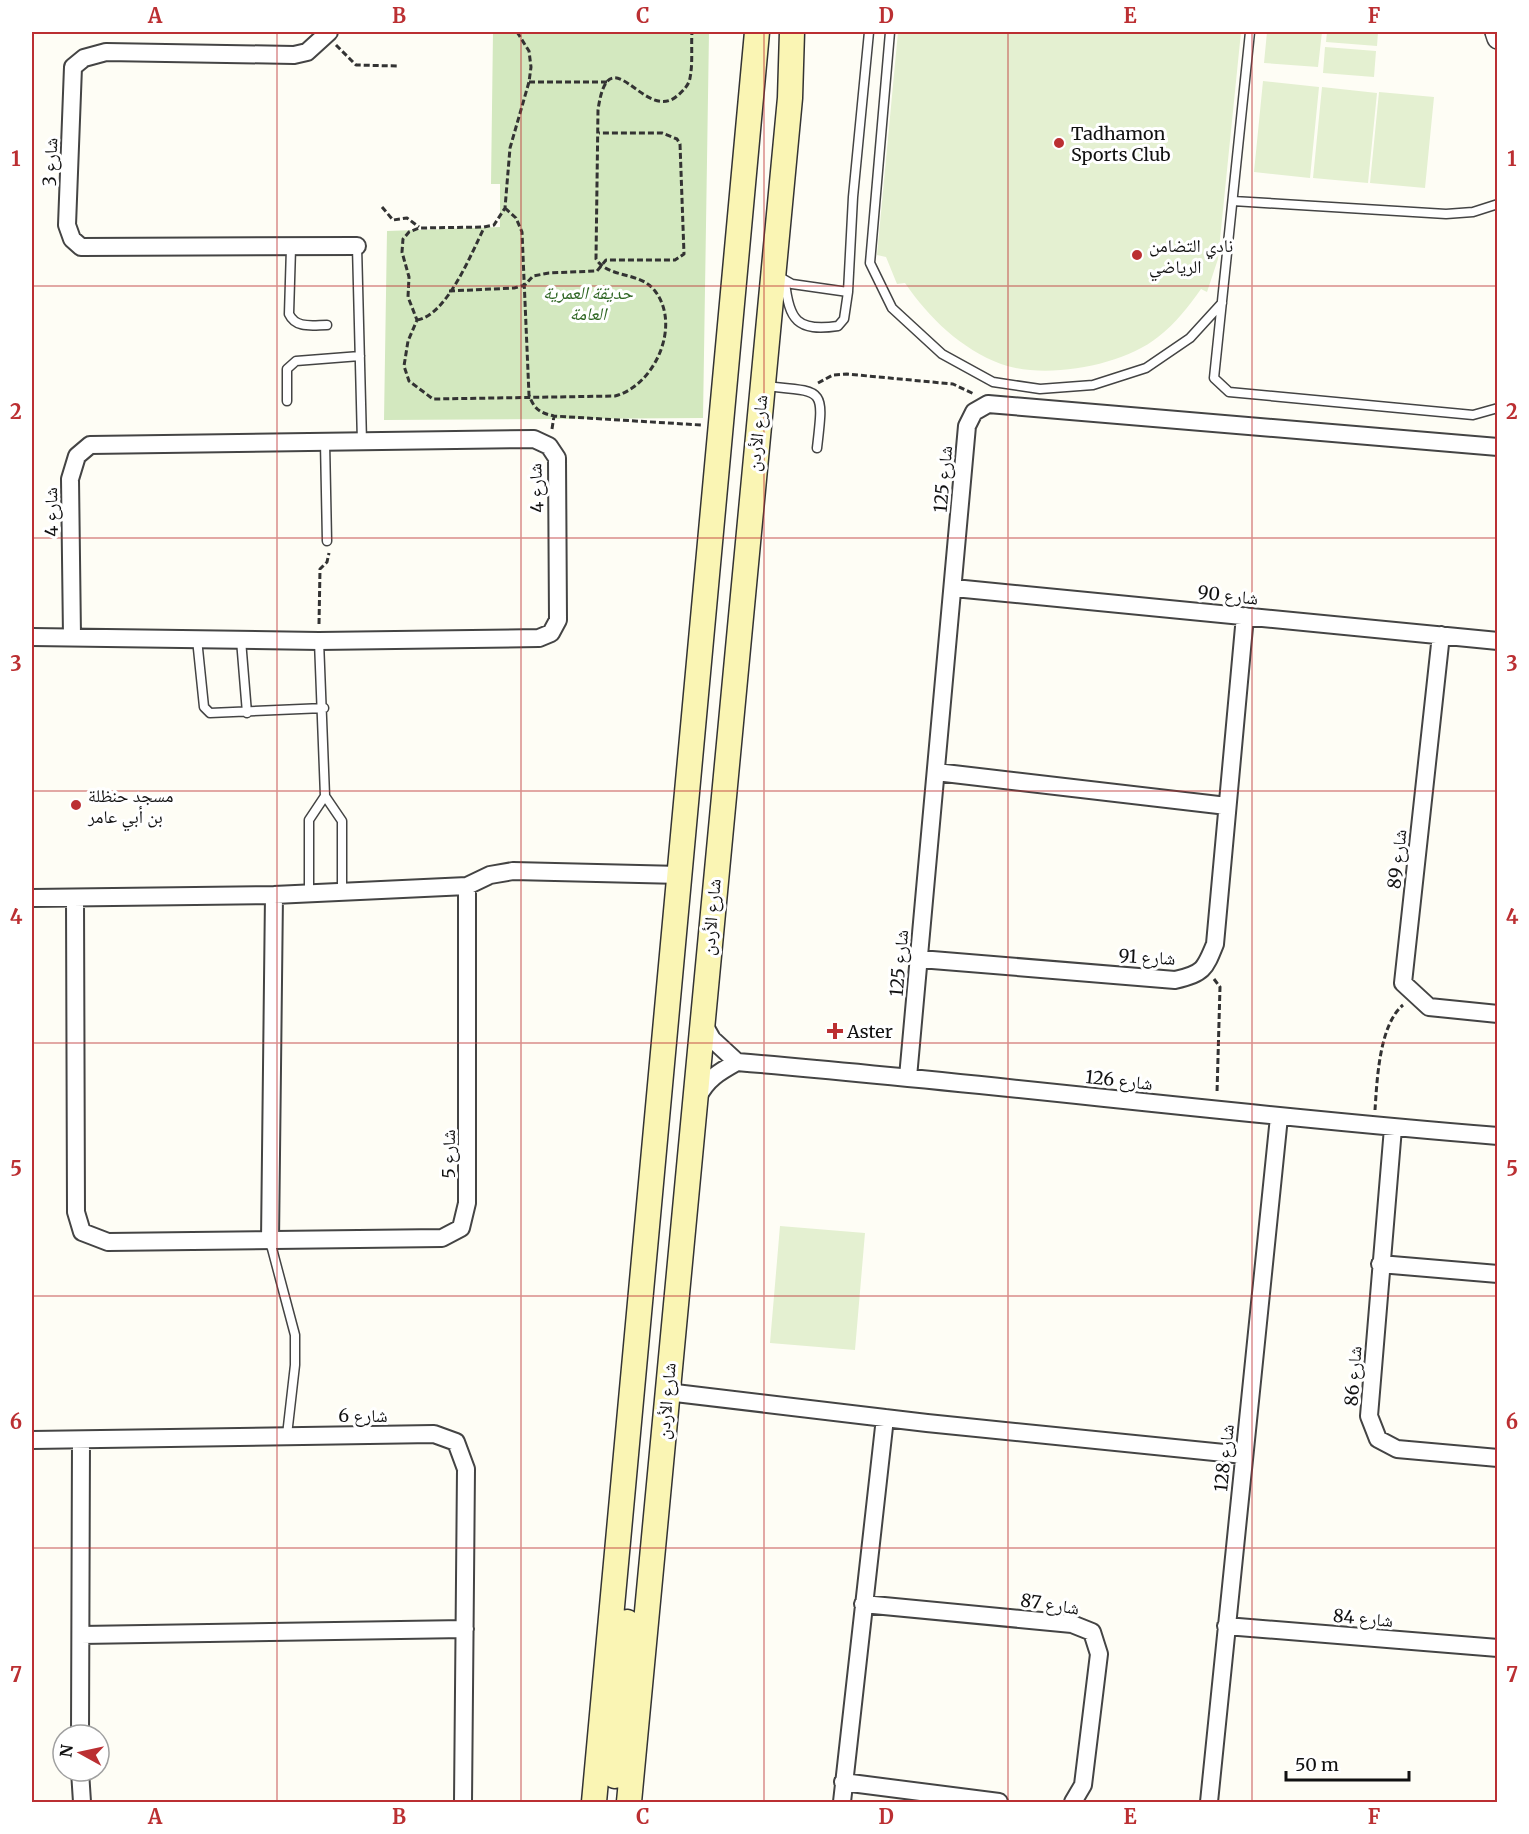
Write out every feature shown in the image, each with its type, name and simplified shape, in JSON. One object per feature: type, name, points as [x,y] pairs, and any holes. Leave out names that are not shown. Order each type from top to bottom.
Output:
[{"type":"main road","name":"شارع الأردن","points":[[594,1803],[757,32]]},
{"type":"main road","name":"شارع الأردن","points":[[629,1803],[749,509],[762,386],[779,275],[792,32]]},
{"type":"main road","points":[[753,92],[760,100],[770,104],[777,104],[790,98]]},
{"type":"main road","points":[[713,508],[718,499],[729,494],[740,496],[749,509]]},
{"type":"main road","points":[[613,1803],[627,1627],[626,1595],[616,1561]]},
{"type":"street","points":[[1496,32],[1497,38]]},
{"type":"street","name":"شارع 3","points":[[328,33],[308,52],[294,55],[106,52],[84,58],[73,67],[67,225],[72,239],[81,247],[357,246]]},
{"type":"street","points":[[988,404],[1497,447]]},
{"type":"street","name":"شارع 125","points":[[908,1077],[967,426],[974,412],[988,404]]},
{"type":"street","name":"شارع 4","points":[[32,637],[319,641],[539,638],[551,633],[558,620],[556,458],[549,447],[534,439],[90,445],[77,456],[70,479],[72,636]]},
{"type":"street","name":"شارع 90","points":[[954,588],[1497,641]]},
{"type":"street","points":[[1205,969],[1215,944],[1245,616]]},
{"type":"street","name":"شارع 89","points":[[1416,995],[1402,983],[1441,635]]},
{"type":"street","points":[[936,772],[1227,806]]},
{"type":"street","points":[[32,898],[274,896],[467,886],[490,875],[513,871],[681,875]]},
{"type":"street","name":"شارع 5","points":[[75,898],[76,1212],[82,1232],[108,1242],[442,1238],[461,1228],[467,1203],[467,886]]},
{"type":"street","points":[[270,1241],[274,896]]},
{"type":"street","name":"شارع 91","points":[[920,959],[1175,980],[1192,976],[1205,969]]},
{"type":"street","points":[[1416,995],[1429,1007],[1497,1014]]},
{"type":"street","points":[[695,1103],[705,1084],[718,1072],[737,1062],[712,1040],[702,1019]]},
{"type":"street","name":"شارع 126","points":[[737,1062],[908,1077],[1278,1117],[1497,1136]]},
{"type":"street","name":"شارع 128","points":[[1209,1803],[1278,1117]]},
{"type":"street","name":"شارع 86","points":[[1393,1128],[1369,1416],[1378,1439],[1397,1449],[1497,1458]]},
{"type":"street","points":[[1380,1264],[1497,1274]]},
{"type":"street","points":[[667,1392],[885,1418],[1244,1455]]},
{"type":"street","points":[[842,1803],[885,1418]]},
{"type":"street","name":"شارع 6","points":[[32,1440],[434,1434],[456,1442],[466,1468],[463,1803]]},
{"type":"street","points":[[80,1723],[81,1440]]},
{"type":"street","name":"شارع 87","points":[[863,1604],[1072,1624],[1092,1632],[1099,1654],[1083,1785],[1073,1803]]},
{"type":"street","name":"شارع 84","points":[[1226,1626],[1497,1648]]},
{"type":"street","points":[[81,1635],[465,1629]]},
{"type":"street","points":[[843,1782],[999,1803]]},
{"type":"street","points":[[81,1783],[82,1803]]},
{"type":"lane","points":[[848,292],[779,275],[788,309],[795,319],[810,328],[838,326],[844,319],[848,292],[869,32]]},
{"type":"lane","points":[[890,32],[870,263],[892,308],[942,354],[993,382],[1040,389],[1093,385],[1146,368],[1190,338],[1222,303]]},
{"type":"lane","points":[[1250,32],[1214,378],[1229,392],[1473,415],[1497,408]]},
{"type":"lane","points":[[1233,201],[1446,214],[1473,212],[1497,204]]},
{"type":"lane","points":[[357,246],[362,442]]},
{"type":"lane","points":[[291,248],[290,314],[292,319],[304,326],[327,325]]},
{"type":"lane","points":[[287,401],[287,369],[296,360],[360,356]]},
{"type":"lane","points":[[762,386],[810,391],[818,396],[822,405],[817,448]]},
{"type":"lane","points":[[325,442],[327,541]]},
{"type":"lane","points":[[197,639],[204,707],[210,713],[324,708]]},
{"type":"lane","points":[[241,640],[247,713]]},
{"type":"lane","points":[[319,641],[324,708],[325,796],[342,821],[342,893]]},
{"type":"lane","points":[[309,894],[309,820],[325,796]]},
{"type":"lane","points":[[270,1241],[295,1335],[295,1365],[288,1408],[287,1435]]},
{"type":"path","points":[[517,32],[529,51],[529,81],[510,148],[505,208],[494,225],[419,228],[409,232],[403,239],[402,252],[409,277],[408,297],[417,320],[408,341],[404,366],[410,381],[434,399],[449,401],[529,395],[615,396],[629,392],[655,364],[665,339],[663,313],[657,292],[643,279],[600,265],[596,259],[600,93],[607,82]]},
{"type":"path","points":[[529,81],[607,82],[618,78],[628,80],[652,101],[675,98],[686,87],[690,78],[692,32]]},
{"type":"path","points":[[328,33],[341,54],[356,65],[397,66]]},
{"type":"path","points":[[449,291],[514,288],[525,285],[533,276],[597,271],[606,260],[675,260],[684,254],[686,247],[680,144],[677,139],[662,133],[598,133]]},
{"type":"path","points":[[382,207],[393,220],[407,218],[419,228]]},
{"type":"path","points":[[505,208],[516,218],[522,232],[529,395],[534,408],[542,414],[554,417],[721,426]]},
{"type":"path","points":[[417,320],[426,318],[437,311],[484,227]]},
{"type":"path","points":[[810,391],[822,379],[847,374],[952,384],[969,390],[988,404]]},
{"type":"path","points":[[319,641],[320,569],[329,556],[327,541]]},
{"type":"path","points":[[1205,969],[1220,987],[1221,1033],[1216,1110]]},
{"type":"path","points":[[1373,1126],[1382,1049],[1396,1011],[1416,995]]},
{"type":"green space","name":"حديقة العمرية العامة","points":[[493,32],[709,32],[703,418],[384,420],[387,231],[500,227],[500,184],[491,184]]},
{"type":"green space","name":"Tadhamon Sports Club","points":[[898,32],[1241,32],[1218,259],[1207,292],[1201,289],[1170,326],[1143,347],[1104,363],[1082,367],[1039,371],[1019,369],[986,358],[947,331],[924,308],[905,283],[897,284],[886,257],[877,255]]},
{"type":"green space","points":[[1267,32],[1322,32],[1318,67],[1264,63]]},
{"type":"green space","points":[[1327,32],[1378,32],[1377,46],[1326,42]]},
{"type":"green space","points":[[1325,47],[1376,51],[1374,77],[1323,73]]},
{"type":"green space","points":[[1263,81],[1319,87],[1310,178],[1254,172]]},
{"type":"green space","points":[[1322,87],[1377,93],[1368,183],[1313,178]]},
{"type":"green space","points":[[1379,92],[1434,97],[1425,188],[1370,183]]},
{"type":"green space","points":[[780,1226],[865,1233],[855,1350],[770,1343]]},
{"type":"place","name":"Tadhamon Sports Club","points":[[1059,143]]},
{"type":"place","name":"نادي التضامن الرياضي","points":[[1137,255]]},
{"type":"place","name":"مسجد حنظلة بن أبي عامر","points":[[76,805]]},
{"type":"place","name":"Aster","points":[[835,1031]]}]
